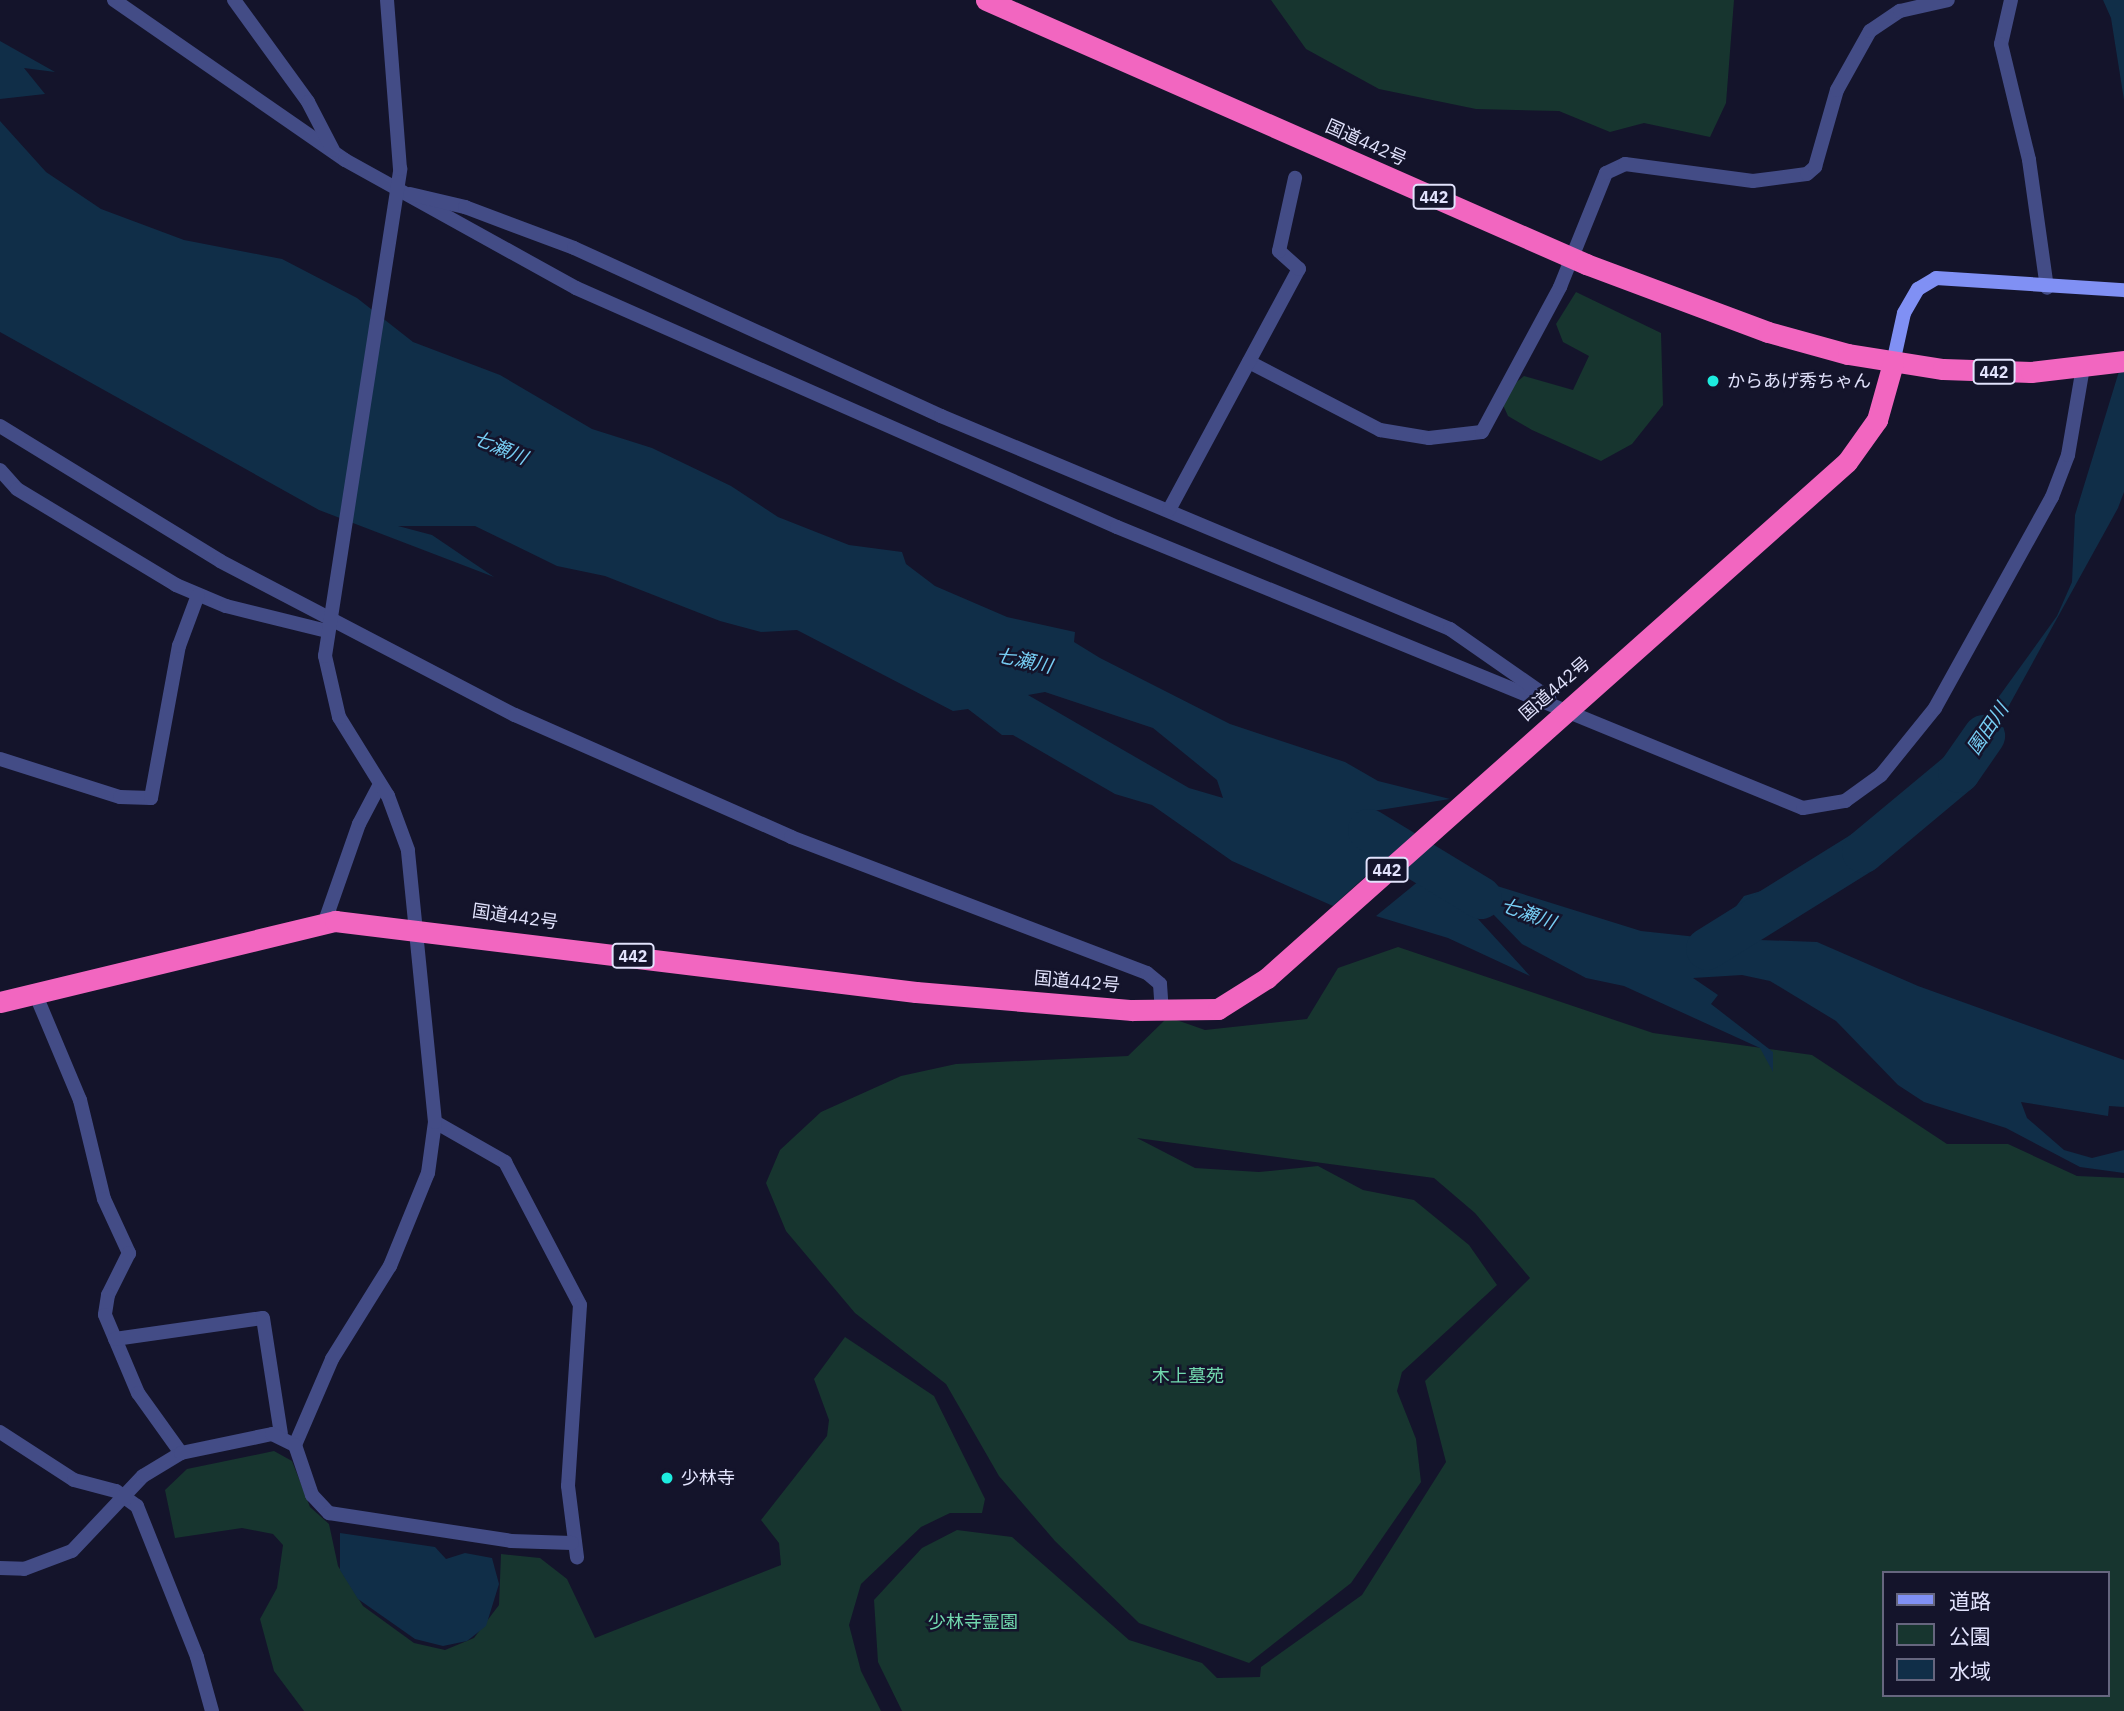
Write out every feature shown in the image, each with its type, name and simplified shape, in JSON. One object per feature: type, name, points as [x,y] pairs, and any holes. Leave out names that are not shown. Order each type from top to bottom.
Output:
[{"type":"highway","name":"国道442号","points":[[986,0],[1574,258],[1768,332],[1893,363],[1999,372],[2124,361]]},
{"type":"highway","name":"国道442号","points":[[0,1002],[325,921],[415,927],[873,988],[1162,1011],[1218,1009],[1267,978],[1565,710],[1856,454],[1877,420],[1893,363]]},
{"type":"street","points":[[114,0],[335,153],[398,192],[714,352],[1116,527],[1565,710],[1787,804],[1812,809],[1845,801],[1912,740],[1999,598],[2062,474],[2089,366]]},
{"type":"street","points":[[234,0],[308,102],[335,153]]},
{"type":"street","points":[[295,1445],[332,1359],[386,1275],[428,1173],[435,1122],[408,850],[380,784],[332,701],[328,618],[398,192],[400,120],[387,0]]},
{"type":"street","points":[[1249,362],[1380,430],[1429,438],[1482,432],[1574,258],[1601,184],[1616,167],[1753,181],[1812,172],[1837,89],[1870,31],[1900,11],[1948,0]]},
{"type":"street","points":[[2011,0],[2001,44],[2031,170],[2047,288]]},
{"type":"street","points":[[1169,510],[1299,269],[1279,243],[1295,178]]},
{"type":"street","points":[[398,192],[465,207],[574,248],[941,416],[1450,629],[1565,710]]},
{"type":"street","points":[[1893,363],[1903,313],[1927,282],[1961,275],[2047,288],[2124,290]]},
{"type":"street","points":[[0,426],[218,560],[515,715],[677,788],[934,895],[1147,973],[1160,984],[1162,1011]]},
{"type":"street","points":[[0,470],[31,499],[198,595],[328,618]]},
{"type":"street","points":[[0,759],[120,796],[151,798],[179,646],[198,595]]},
{"type":"street","points":[[325,921],[359,824],[380,784]]},
{"type":"street","points":[[35,993],[80,1100],[104,1199],[129,1253],[105,1304],[115,1339],[149,1414],[181,1453]]},
{"type":"street","points":[[115,1339],[262,1318],[281,1434],[295,1445],[312,1495],[329,1513],[575,1550],[569,1438],[580,1305],[506,1162],[435,1122]]},
{"type":"street","points":[[0,1432],[74,1480],[126,1496],[137,1506],[166,1571],[212,1711]]},
{"type":"street","points":[[0,1568],[24,1569],[72,1551],[144,1476],[181,1453],[216,1442],[281,1434]]},
{"type":"green space","points":[[1271,0],[1734,0],[1726,103],[1710,137],[1644,123],[1610,132],[1559,111],[1476,109],[1379,89],[1306,49]]},
{"type":"green space","points":[[1576,292],[1661,333],[1663,405],[1632,444],[1601,461],[1532,430],[1508,416],[1503,405],[1507,390],[1524,376],[1573,390],[1589,356],[1563,342],[1556,324]]},
{"type":"green space","points":[[1398,947],[1653,1033],[1812,1055],[1947,1144],[2008,1144],[2077,1176],[2124,1178],[2124,1711],[902,1711],[878,1662],[874,1600],[922,1548],[957,1530],[1012,1537],[1129,1640],[1202,1663],[1217,1678],[1260,1677],[1261,1667],[1362,1595],[1446,1462],[1425,1381],[1530,1278],[1475,1213],[1434,1178],[1137,1138],[1195,1168],[1259,1172],[1318,1166],[1363,1190],[1414,1200],[1469,1245],[1497,1285],[1402,1372],[1397,1391],[1416,1439],[1421,1482],[1351,1583],[1249,1663],[1139,1623],[1055,1541],[999,1476],[946,1384],[855,1313],[786,1231],[766,1183],[780,1150],[821,1112],[901,1076],[956,1064],[1128,1056],[1168,1017],[1205,1030],[1307,1019],[1338,968]]},
{"type":"green space","points":[[845,1337],[934,1396],[985,1499],[982,1513],[950,1513],[921,1527],[861,1584],[849,1625],[861,1671],[881,1711],[304,1711],[274,1671],[260,1619],[277,1588],[283,1545],[273,1534],[242,1528],[175,1538],[165,1490],[187,1469],[274,1451],[292,1461],[310,1507],[329,1524],[338,1566],[363,1606],[414,1643],[445,1650],[474,1638],[499,1605],[501,1554],[540,1558],[567,1579],[595,1638],[781,1565],[779,1543],[761,1520],[827,1436],[829,1420],[814,1379]]},
{"type":"water","points":[[2103,0],[2124,0],[2124,100],[2111,18]]},
{"type":"water","points":[[0,41],[55,72],[24,68],[45,94],[0,99]]},
{"type":"water","points":[[0,121],[46,172],[101,209],[184,240],[282,259],[357,298],[413,342],[500,375],[592,429],[652,448],[731,486],[778,517],[849,545],[902,552],[906,564],[935,586],[1007,617],[1075,632],[1074,642],[1100,658],[1230,724],[1345,762],[1378,781],[1450,799],[1360,813],[1402,843],[1333,906],[1232,861],[1152,805],[1115,794],[1013,735],[1002,735],[968,709],[953,711],[797,630],[761,632],[720,621],[605,576],[557,566],[475,526],[398,526],[432,535],[494,577],[319,510],[0,332]],"holes":[[[1045,692],[1153,728],[1217,780],[1223,798],[1189,788],[1028,695]]]},
{"type":"water","points":[[2124,355],[2124,492],[2118,508],[1985,749],[1958,779],[1926,788],[1863,865],[1846,877],[1753,908],[1732,939],[1817,942],[1918,986],[2124,1060],[2124,1107],[2109,1106],[2108,1116],[2021,1102],[2027,1118],[2064,1150],[2092,1158],[2124,1150],[2124,1173],[2080,1167],[2006,1128],[1924,1102],[1898,1085],[1836,1021],[1770,981],[1742,975],[1693,978],[1718,995],[1711,1004],[1773,1052],[1773,1072],[1760,1048],[1624,986],[1586,978],[1522,944],[1491,912],[1468,908],[1530,976],[1448,938],[1376,916],[1436,867],[1641,931],[1697,937],[1718,930],[1744,896],[1812,876],[1850,856],[1977,727],[2057,616],[2072,582],[2075,515]]},
{"type":"water","points":[[340,1533],[435,1547],[446,1559],[465,1553],[492,1558],[499,1584],[486,1626],[467,1641],[443,1646],[415,1639],[358,1599],[340,1570]]},
{"type":"waterway","name":"園田川","points":[[1707,949],[1863,852],[1959,772],[1984,736]]},
{"type":"waterway","name":"七瀬川","points":[[1369,830],[1481,898]]},
{"type":"place","name":"からあげ秀ちゃん","points":[[1713,381]]},
{"type":"place","name":"少林寺","points":[[667,1478]]},
{"type":"park label","name":"木上墓苑","points":[[1188,1376]]},
{"type":"park label","name":"少林寺霊園","points":[[973,1622]]}]
